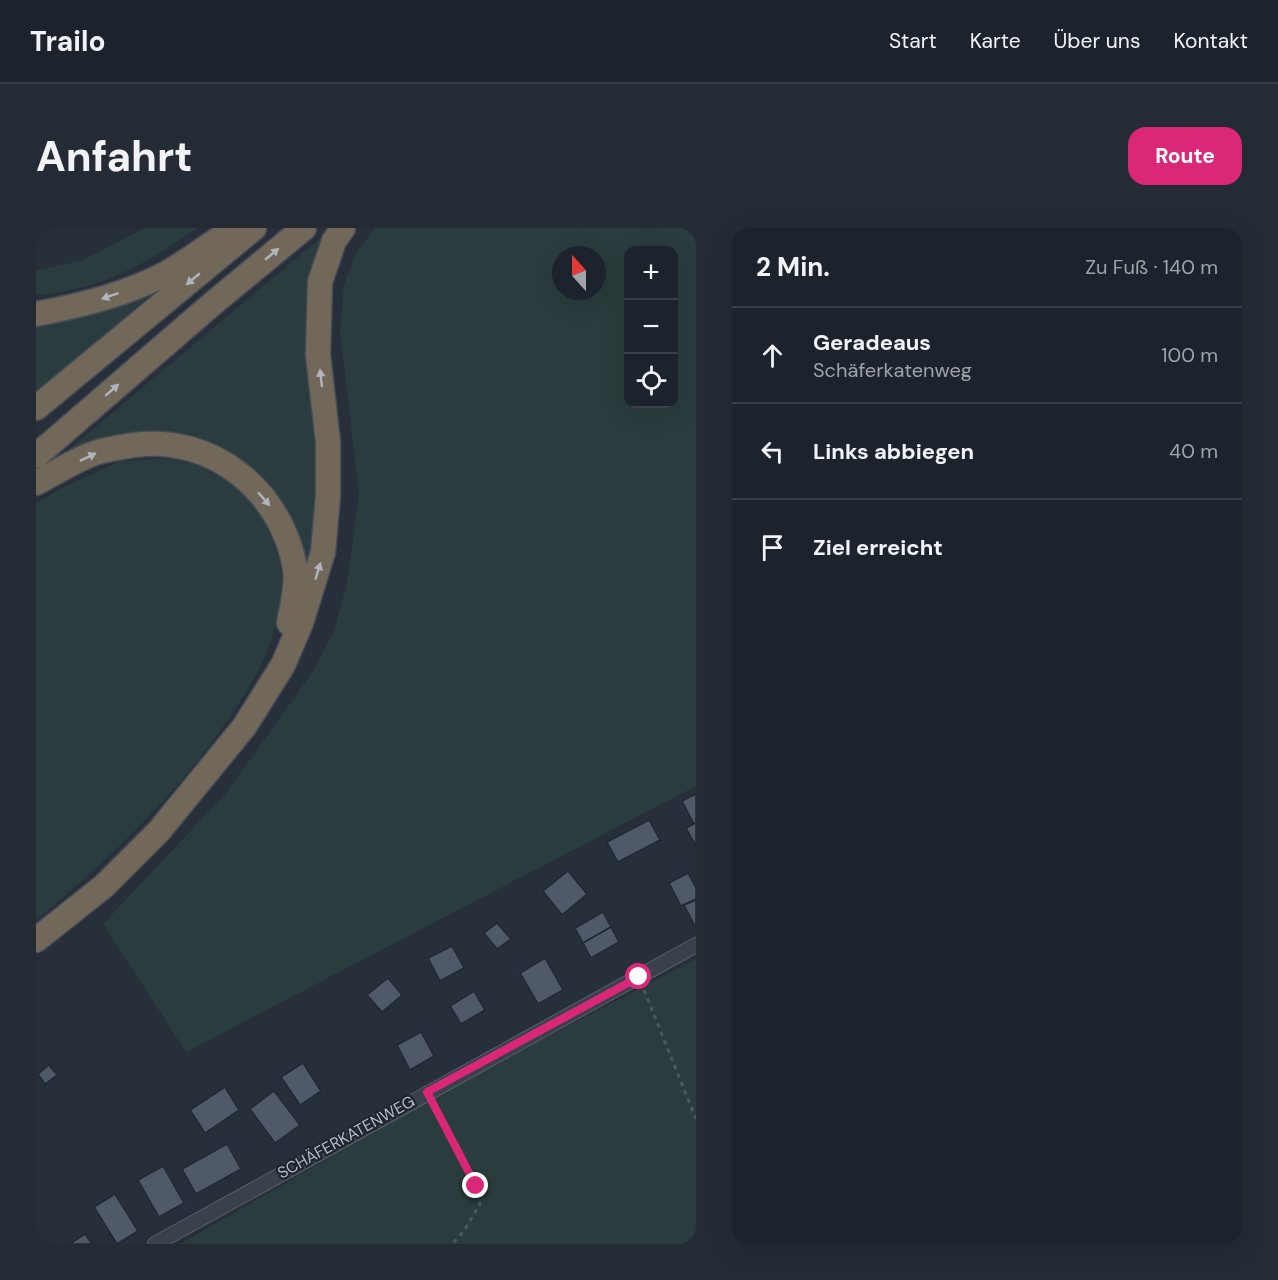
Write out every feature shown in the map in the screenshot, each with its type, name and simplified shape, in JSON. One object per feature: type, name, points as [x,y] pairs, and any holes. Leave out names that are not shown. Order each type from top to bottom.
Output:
[{"type":"highway","points":[[36,314],[78,307],[124,291],[165,273],[235,228]]},
{"type":"highway","points":[[36,408],[254,228]]},
{"type":"highway","points":[[36,456],[202,312],[304,228]]},
{"type":"highway","points":[[36,940],[104,886],[159,831],[244,728],[283,665],[301,623],[323,552],[328,496],[328,442],[318,355],[320,282],[334,241],[343,228]]},
{"type":"highway","points":[[36,483],[96,452],[135,445],[165,444],[204,453],[230,467],[252,485],[271,506],[287,535],[296,571],[293,603],[287,630],[260,701]]},
{"type":"street","name":"SCHÄFERKATENWEG","points":[[155,1244],[696,945]]},
{"type":"path","points":[[639,977],[696,1119]]},
{"type":"path","points":[[427,1092],[476,1186],[480,1204],[464,1231],[452,1244]]},
{"type":"shaded area","points":[[145,228],[197,228],[158,254],[121,274],[81,287],[36,295],[36,271],[83,260]]},
{"type":"shaded area","points":[[375,228],[696,228],[696,786],[186,1052],[103,924],[227,792],[312,673],[334,631],[347,584],[359,493],[340,332],[344,285],[356,253]]},
{"type":"shaded area","points":[[330,230],[322,494],[307,593],[304,551],[290,518],[278,498],[263,481],[229,453],[187,436],[165,432],[141,432],[108,439],[55,461]]},
{"type":"shaded area","points":[[161,286],[36,392],[36,322]]},
{"type":"shaded area","points":[[152,459],[179,460],[212,471],[244,494],[252,504],[266,526],[281,568],[282,583],[276,625],[262,664],[241,700],[177,786],[109,856],[36,920],[36,503],[118,462]]},
{"type":"shaded area","points":[[696,959],[696,1244],[180,1244],[446,1090]]},
{"type":"building","points":[[696,794],[696,823],[694,824],[682,801]]},
{"type":"building","points":[[649,820],[660,840],[618,862],[607,842]]},
{"type":"building","points":[[696,823],[696,846],[686,828]]},
{"type":"building","points":[[568,871],[587,894],[562,915],[543,891]]},
{"type":"building","points":[[688,873],[696,888],[696,899],[681,906],[669,883]]},
{"type":"building","points":[[696,900],[696,925],[695,926],[684,905]]},
{"type":"building","points":[[603,912],[611,927],[583,943],[575,928]]},
{"type":"building","points":[[497,923],[511,939],[497,949],[484,933]]},
{"type":"building","points":[[611,927],[619,942],[591,958],[583,943]]},
{"type":"building","points":[[452,946],[464,968],[440,981],[428,958]]},
{"type":"building","points":[[545,958],[563,990],[538,1004],[520,973]]},
{"type":"building","points":[[388,978],[402,995],[382,1012],[367,995]]},
{"type":"building","points":[[474,991],[485,1010],[461,1024],[450,1006]]},
{"type":"building","points":[[421,1032],[434,1056],[410,1070],[397,1045]]},
{"type":"building","points":[[303,1063],[321,1091],[300,1105],[281,1077]]},
{"type":"building","points":[[49,1065],[57,1075],[45,1084],[38,1074]]},
{"type":"building","points":[[225,1087],[239,1110],[205,1133],[190,1110]]},
{"type":"building","points":[[274,1091],[300,1125],[275,1143],[250,1109]]},
{"type":"building","points":[[227,1144],[241,1169],[196,1194],[182,1169]]},
{"type":"building","points":[[163,1166],[184,1203],[159,1217],[138,1180]]},
{"type":"building","points":[[115,1194],[138,1231],[117,1244],[94,1207]]},
{"type":"building","points":[[85,1234],[92,1244],[70,1244]]},
{"type":"route","points":[[476,1186],[427,1092],[639,977]]}]
